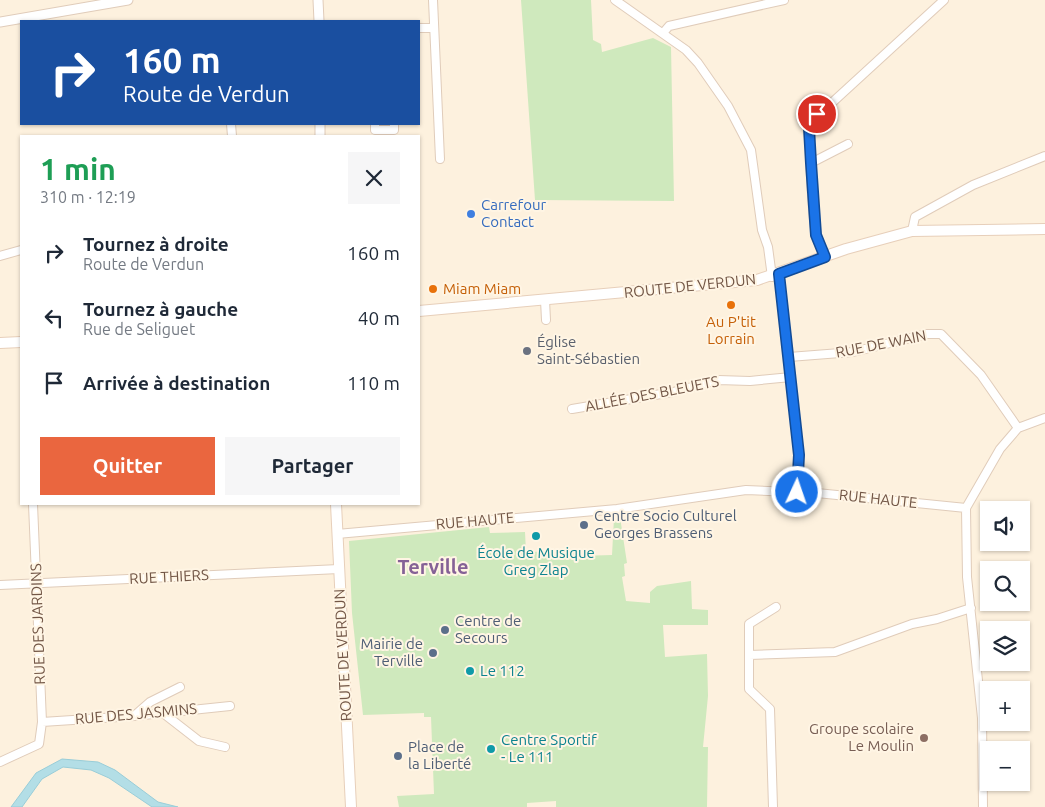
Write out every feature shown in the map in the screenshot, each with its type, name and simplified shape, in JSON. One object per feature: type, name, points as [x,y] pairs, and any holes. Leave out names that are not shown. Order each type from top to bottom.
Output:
[{"type":"main road","name":"ROUTE DE VERDUN","points":[[420,311],[757,280],[775,276],[825,257],[912,231],[1045,229]]},
{"type":"main road","points":[[0,343],[20,342]]},
{"type":"main road","name":"ROUTE DE VERDUN","points":[[336,505],[351,807]]},
{"type":"street","points":[[0,22],[128,0]]},
{"type":"street","points":[[318,0],[319,20]]},
{"type":"street","points":[[433,0],[440,159]]},
{"type":"street","points":[[615,0],[686,50],[716,87],[751,150],[762,230],[775,276],[789,357],[799,455],[797,492]]},
{"type":"street","points":[[664,33],[669,26],[784,0]]},
{"type":"street","points":[[825,257],[816,235],[809,128],[817,114],[944,0]]},
{"type":"street","points":[[420,28],[434,28]]},
{"type":"street","points":[[375,125],[375,130],[394,130],[394,125]]},
{"type":"street","points":[[811,163],[848,144]]},
{"type":"street","points":[[912,231],[915,217],[973,185],[1045,156]]},
{"type":"street","points":[[0,256],[20,250]]},
{"type":"street","points":[[545,300],[546,320]]},
{"type":"street","name":"RUE DE WAIN","points":[[789,357],[853,352],[927,334],[941,334],[981,375],[1018,428]]},
{"type":"street","name":"ALLÉE DES BLEUETS","points":[[572,409],[674,392],[718,380],[750,381],[791,376]]},
{"type":"street","points":[[983,807],[982,718],[967,571],[966,508],[1000,449],[1018,428],[1045,418]]},
{"type":"street","name":"RUE HAUTE","points":[[337,534],[617,509],[746,490],[797,492],[966,508]]},
{"type":"street","name":"RUE DES JARDINS","points":[[0,762],[39,744],[42,722],[33,505]]},
{"type":"street","name":"RUE THIERS","points":[[0,585],[339,569]]},
{"type":"street","points":[[773,807],[770,709],[749,689],[749,624],[776,607]]},
{"type":"street","points":[[749,655],[835,652],[912,624],[937,619],[971,608]]},
{"type":"street","points":[[134,716],[150,702],[180,686]]},
{"type":"street","name":"RUE DES JASMINS","points":[[42,722],[134,716],[230,706]]},
{"type":"street","points":[[163,713],[199,741],[224,747]]},
{"type":"green space","points":[[521,0],[591,0],[593,40],[601,44],[602,52],[653,38],[671,47],[674,201],[535,200]]},
{"type":"green space","points":[[620,517],[627,563],[624,564],[625,576],[622,577],[626,601],[650,603],[650,592],[657,586],[691,581],[692,609],[708,610],[708,625],[663,625],[665,657],[707,654],[708,696],[703,747],[708,747],[707,807],[556,807],[556,801],[527,803],[527,807],[399,807],[397,796],[434,794],[431,717],[424,717],[424,713],[363,715],[352,613],[349,541],[489,527],[490,533],[525,532],[526,552],[576,551],[578,556],[612,555],[614,518]]},
{"type":"water","points":[[62,759],[98,762],[115,770],[158,802],[178,807],[152,807],[109,778],[91,770],[63,767],[42,779],[22,807],[11,807],[36,773]]},
{"type":"place","name":"Carrefour Contact","points":[[471,214]]},
{"type":"place","name":"Miam Miam","points":[[433,289]]},
{"type":"place","name":"Au P'tit Lorrain","points":[[731,305]]},
{"type":"place","name":"Église Saint-Sébastien","points":[[527,351]]},
{"type":"place","name":"Centre Socio Culturel Georges Brassens","points":[[584,525]]},
{"type":"place","name":"École de Musique Greg Zlap","points":[[536,536]]},
{"type":"place","name":"Centre de Secours","points":[[445,630]]},
{"type":"place","name":"Mairie de Terville","points":[[433,653]]},
{"type":"place","name":"Le 112","points":[[470,671]]},
{"type":"place","name":"Groupe scolaire Le Moulin","points":[[924,738]]},
{"type":"place","name":"Centre Sportif - Le 111","points":[[491,749]]},
{"type":"place","name":"Place de la Liberté","points":[[398,756]]},
{"type":"district","name":"Terville","points":[[433,567]]},
{"type":"route","points":[[797,492],[799,455],[779,274],[825,257],[816,235],[809,128],[817,114]]}]
